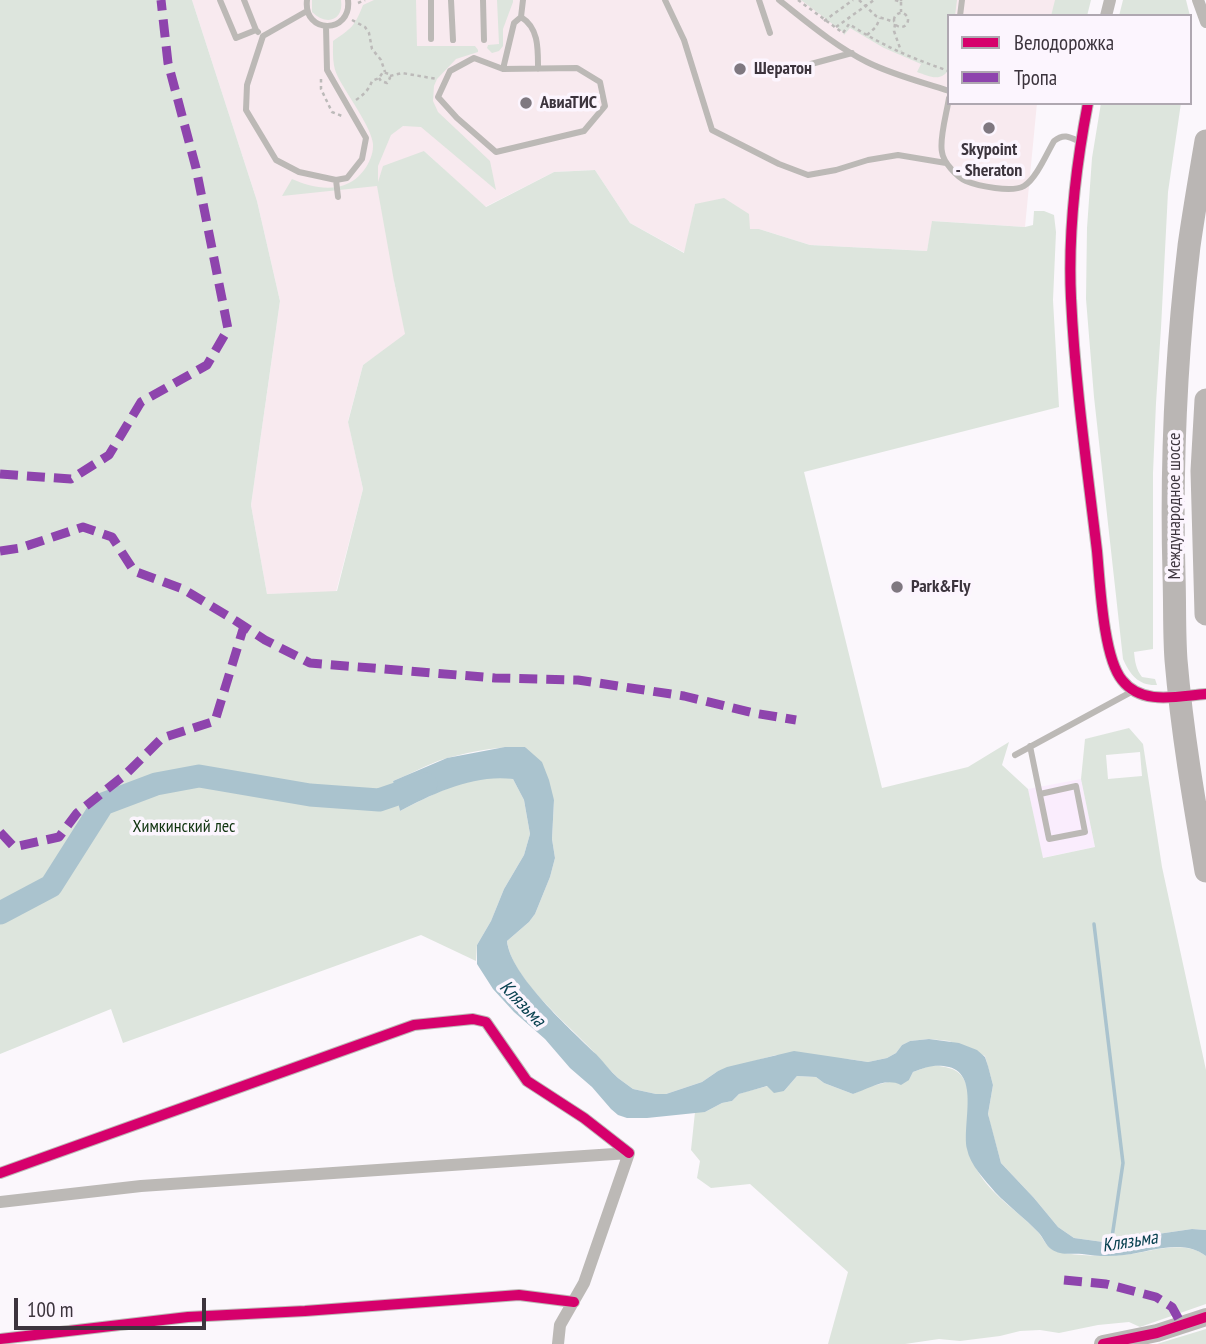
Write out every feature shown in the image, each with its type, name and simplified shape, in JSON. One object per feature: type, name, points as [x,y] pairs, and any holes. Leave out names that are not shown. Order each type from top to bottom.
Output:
[{"type":"highway","name":"Международное шоссе","points":[[1206,141],[1189,245],[1173,471],[1176,658],[1184,730],[1206,871]]},
{"type":"highway","name":"Международное шоссе","points":[[1206,400],[1202,471],[1206,614]]},
{"type":"street","points":[[1198,0],[1206,22]]},
{"type":"street","points":[[1088,105],[1080,142],[1072,242],[1071,297],[1081,415],[1106,635],[1116,673],[1134,691],[1155,698],[1206,694]]},
{"type":"street","points":[[0,1174],[414,1024],[473,1019],[486,1022],[527,1081],[584,1118],[629,1153]]},
{"type":"street","points":[[0,1202],[141,1186],[629,1153]]},
{"type":"street","points":[[558,1344],[561,1325],[584,1283],[629,1153]]},
{"type":"street","points":[[0,1339],[188,1317],[519,1295],[574,1302]]},
{"type":"street","points":[[1103,1344],[1157,1333],[1206,1317]]},
{"type":"lane","points":[[220,0],[236,38],[256,30]]},
{"type":"lane","points":[[244,0],[256,30],[263,36]]},
{"type":"lane","points":[[307,0],[307,11],[314,22],[326,26],[334,26],[345,17],[348,0]]},
{"type":"lane","points":[[431,0],[431,39]]},
{"type":"lane","points":[[451,0],[453,40]]},
{"type":"lane","points":[[483,0],[484,40]]},
{"type":"lane","points":[[503,69],[514,23],[521,17],[523,0]]},
{"type":"lane","points":[[664,0],[684,40],[712,130],[779,164],[808,175],[898,155],[946,163]]},
{"type":"lane","points":[[759,0],[770,33]]},
{"type":"lane","points":[[779,0],[832,41],[868,62],[947,90]]},
{"type":"lane","points":[[307,11],[263,36],[247,85],[246,110],[276,160],[299,172],[336,180],[347,178],[362,159],[366,138],[327,71],[326,26]]},
{"type":"lane","points":[[521,17],[534,29],[538,47],[538,69]]},
{"type":"lane","points":[[811,64],[852,53]]},
{"type":"lane","points":[[474,58],[503,69],[577,68],[600,82],[605,106],[584,131],[496,152],[457,118],[438,97],[450,71],[474,58]]},
{"type":"lane","points":[[948,105],[942,153],[946,163],[964,181],[1011,190],[1022,187],[1031,181],[1054,141],[1060,136],[1080,142]]},
{"type":"lane","points":[[336,180],[338,197]]},
{"type":"lane","points":[[1014,755],[1134,691]]},
{"type":"lane","points":[[1030,746],[1049,839],[1085,832],[1076,786],[1040,794]]},
{"type":"path","points":[[798,0],[843,33],[849,24],[901,53],[947,70]]},
{"type":"path","points":[[824,20],[853,0]]},
{"type":"path","points":[[859,0],[876,16],[902,27],[907,24],[907,17],[901,13]]},
{"type":"path","points":[[835,28],[874,0]]},
{"type":"path","points":[[895,0],[901,1],[901,13]]},
{"type":"path","points":[[901,13],[895,16],[894,31],[901,53]]},
{"type":"path","points":[[866,35],[876,27],[880,18]]},
{"type":"path","points":[[356,22],[369,33],[372,49],[390,76]]},
{"type":"path","points":[[380,78],[380,74],[385,72]]},
{"type":"path","points":[[390,76],[402,73],[437,79]]},
{"type":"path","points":[[380,78],[387,83],[390,76]]},
{"type":"path","points":[[353,102],[363,95],[374,79],[380,78]]},
{"type":"shaded area","points":[[192,0],[1056,0],[1052,14],[947,14],[947,105],[1037,105],[1025,227],[933,221],[927,251],[810,245],[759,229],[749,229],[695,204],[685,253],[630,223],[595,170],[554,172],[485,207],[424,151],[394,281],[406,335],[363,365],[348,421],[363,489],[336,592],[267,594],[251,505],[280,301],[257,201]]},
{"type":"shaded area","points":[[1081,779],[1095,847],[1042,858],[1028,789]]},
{"type":"green space","name":"Химкинский лес","points":[[0,0],[192,0],[257,201],[280,301],[251,505],[267,594],[337,591],[363,489],[348,422],[363,365],[405,334],[377,186],[282,196],[292,179],[320,187],[342,186],[358,176],[369,161],[373,150],[372,137],[338,77],[333,55],[333,41],[352,26],[363,5],[374,0],[416,0],[417,46],[475,46],[478,50],[456,59],[437,79],[433,101],[438,112],[490,161],[496,190],[421,127],[403,126],[391,135],[378,166],[378,182],[383,166],[424,151],[486,207],[554,172],[595,170],[630,223],[684,253],[695,204],[724,198],[749,214],[750,229],[759,229],[810,245],[927,251],[932,221],[1025,227],[1033,225],[1034,211],[1054,215],[1056,232],[1053,300],[1059,407],[804,472],[882,788],[968,767],[1009,742],[1002,765],[1028,789],[1043,858],[1095,847],[1081,779],[1085,739],[1129,728],[1143,744],[1162,867],[1206,1070],[1206,1230],[1192,1229],[1103,1242],[1074,1238],[1058,1227],[1001,1163],[988,1114],[993,1085],[985,1056],[949,1041],[910,1041],[887,1058],[868,1062],[776,1055],[718,1071],[702,1082],[666,1094],[633,1089],[618,1078],[540,997],[518,969],[511,955],[507,941],[535,914],[555,858],[552,839],[554,800],[525,747],[459,755],[438,761],[393,781],[400,811],[447,789],[484,778],[513,779],[524,800],[530,834],[524,855],[477,945],[476,961],[421,935],[123,1043],[111,1009],[0,1054]],"holes":[[[1140,752],[1142,776],[1108,779],[1106,755]]]},
{"type":"green space","points":[[312,0],[341,0],[340,13],[333,19],[323,19],[312,12]]},
{"type":"green space","points":[[497,0],[513,2],[503,29],[503,46],[492,53],[487,48],[488,45],[499,44]]},
{"type":"green space","points":[[801,0],[957,0],[955,14],[947,14],[947,72],[941,76],[917,72],[921,64],[884,48],[850,28],[844,35]]},
{"type":"green space","points":[[1055,0],[1091,0],[1088,14],[1052,14]]},
{"type":"green space","points":[[1123,0],[1186,0],[1190,14],[1120,14]]},
{"type":"green space","points":[[1101,105],[1181,105],[1168,192],[1156,403],[1153,473],[1153,649],[1134,652],[1142,677],[1155,679],[1157,685],[1145,684],[1136,678],[1123,659],[1086,299],[1092,158]]},
{"type":"green space","points":[[932,1065],[951,1068],[963,1077],[968,1090],[972,1145],[977,1170],[997,1195],[1037,1231],[1050,1248],[1064,1253],[1096,1256],[1176,1247],[1197,1251],[1206,1256],[1206,1304],[1140,1327],[1129,1322],[1059,1333],[1020,1331],[960,1341],[939,1339],[905,1344],[828,1344],[848,1272],[750,1184],[711,1188],[697,1178],[700,1161],[691,1150],[695,1112],[705,1112],[732,1101],[739,1094],[768,1086],[784,1091],[797,1076],[816,1077],[824,1083],[853,1094],[892,1081],[909,1080],[913,1072]]},
{"type":"green space","points":[[1206,1329],[1206,1344],[1157,1344],[1160,1343]]},
{"type":"water","points":[[505,747],[525,747],[542,762],[554,800],[552,839],[555,858],[550,877],[535,914],[507,941],[511,955],[543,1001],[615,1075],[633,1089],[666,1094],[702,1082],[727,1067],[794,1051],[868,1062],[887,1058],[910,1041],[929,1039],[959,1043],[977,1050],[985,1057],[993,1085],[988,1114],[1001,1163],[1058,1227],[1074,1238],[1103,1242],[1192,1229],[1206,1230],[1206,1256],[1197,1251],[1177,1247],[1108,1256],[1062,1253],[1051,1249],[1040,1234],[995,1192],[971,1161],[966,1139],[967,1090],[958,1072],[949,1067],[926,1067],[913,1072],[909,1080],[901,1085],[883,1083],[853,1094],[824,1083],[816,1077],[797,1076],[784,1091],[774,1093],[767,1086],[739,1094],[732,1101],[705,1112],[647,1118],[618,1115],[545,1039],[514,1012],[493,989],[477,964],[477,945],[524,855],[530,834],[524,800],[513,779],[469,782],[400,811],[393,781],[447,758]]},
{"type":"waterway","name":"Клязьма","points":[[0,913],[51,886],[103,804],[156,784],[199,776],[310,795],[379,800],[426,784]]},
{"type":"waterway","points":[[1094,924],[1123,1163],[1111,1244]]},
{"type":"marked path","points":[[0,474],[71,479],[109,455],[141,402],[207,365],[228,329],[196,168],[168,63],[161,0]]},
{"type":"marked path","points":[[0,551],[20,548],[83,527],[112,537],[134,571],[183,589],[265,640],[310,663],[495,678],[578,680],[684,696],[796,720]]},
{"type":"marked path","points":[[0,832],[14,847],[59,837],[77,813],[126,774],[162,738],[215,721],[244,626]]},
{"type":"marked path","points":[[1064,1280],[1106,1284],[1156,1297],[1172,1307],[1182,1325]]},
{"type":"cycle path","points":[[1088,105],[1074,200],[1071,298],[1078,393],[1101,599],[1110,654],[1122,680],[1140,693],[1161,698],[1206,694]]},
{"type":"cycle path","points":[[0,1173],[414,1025],[473,1019],[486,1022],[527,1081],[584,1118],[629,1153]]},
{"type":"cycle path","points":[[0,1339],[188,1317],[519,1295],[574,1302]]},
{"type":"cycle path","points":[[1103,1344],[1157,1333],[1206,1317]]},
{"type":"place","name":"Шератон","points":[[740,69]]},
{"type":"place","name":"АвиаТИС","points":[[526,103]]},
{"type":"place","name":"Skypoint - Sheraton","points":[[989,128]]},
{"type":"place","name":"Park&Fly","points":[[897,587]]}]
